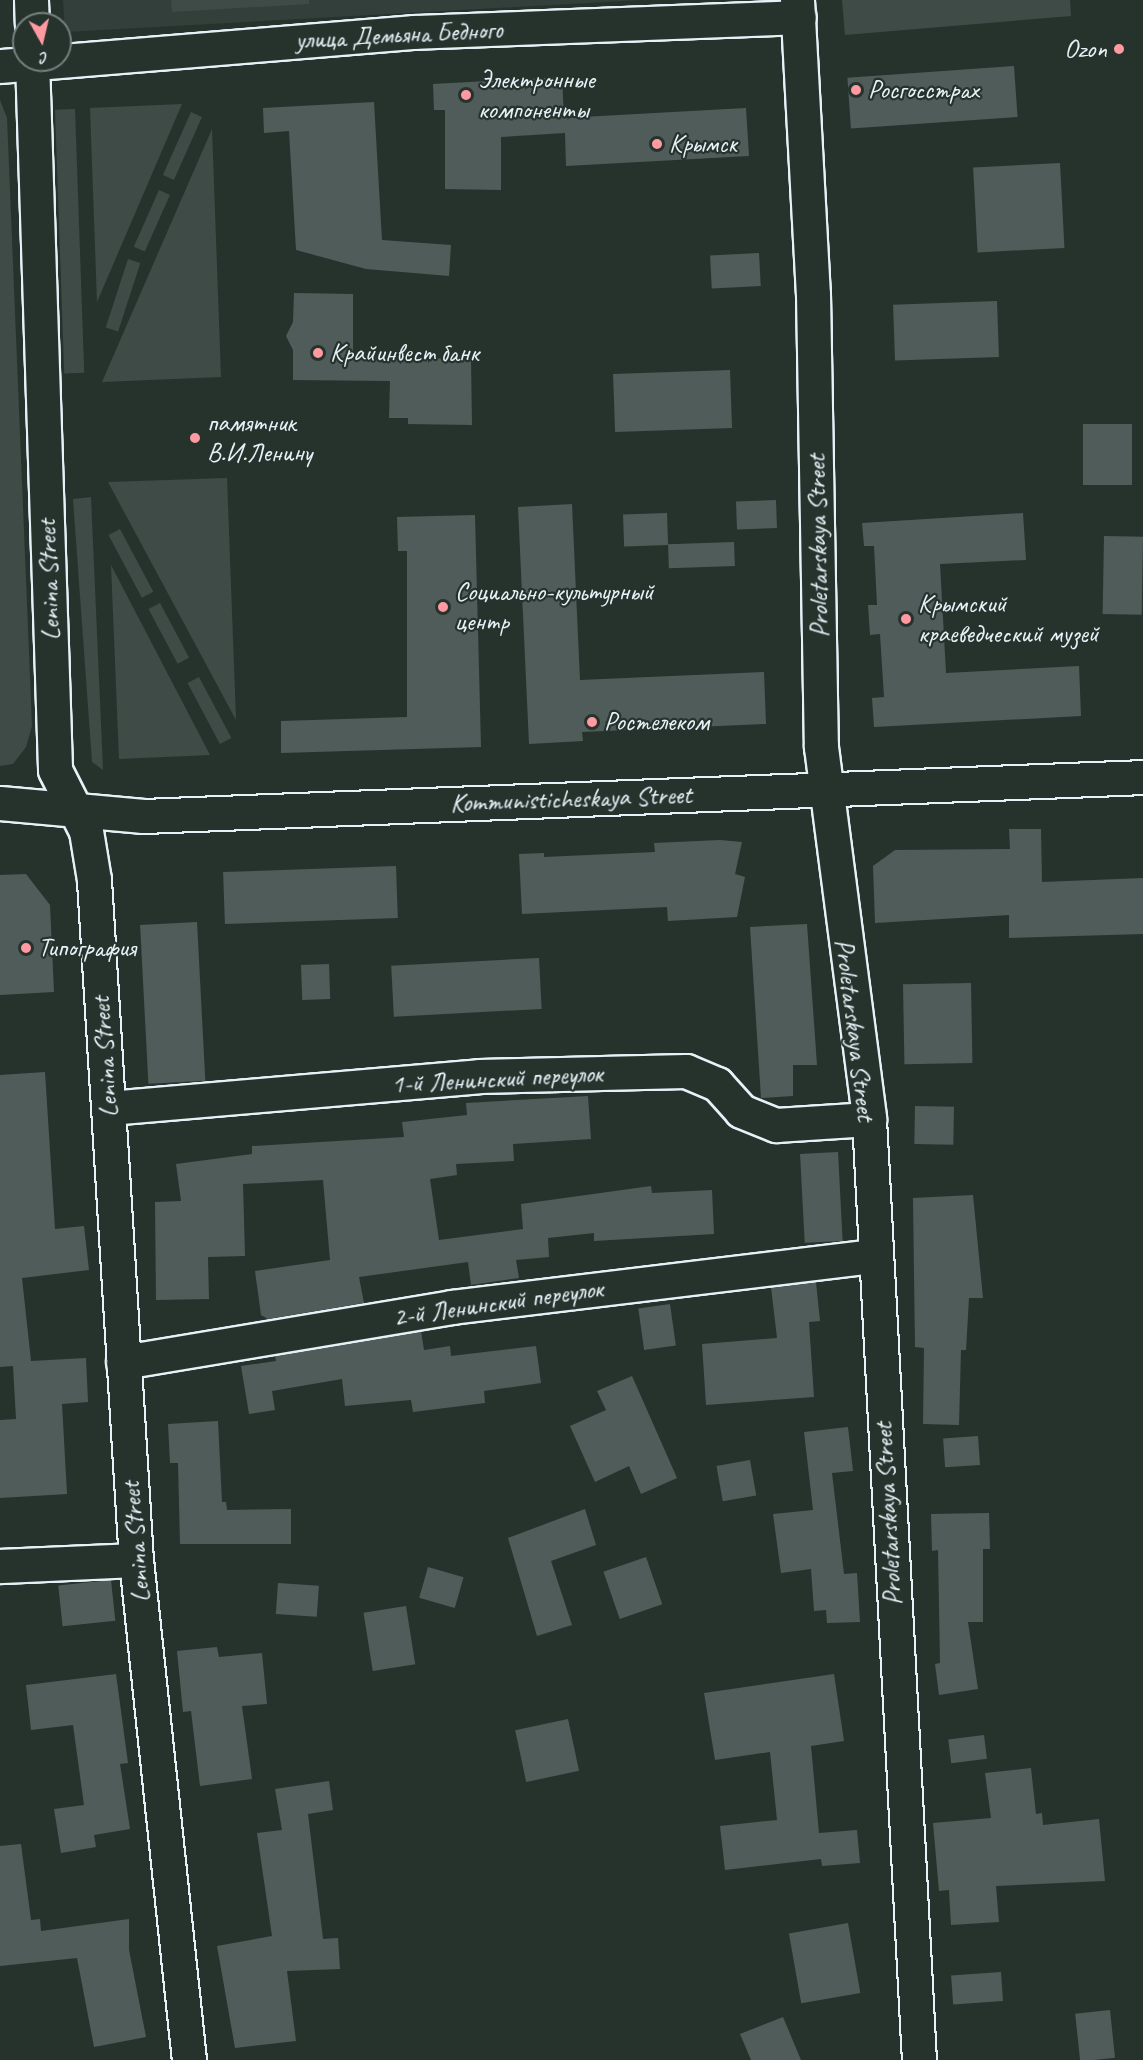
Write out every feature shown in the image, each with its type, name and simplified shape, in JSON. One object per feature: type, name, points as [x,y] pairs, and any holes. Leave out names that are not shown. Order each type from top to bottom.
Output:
[{"type":"street","name":"улица Демьяна Бедного","points":[[72,59],[414,32],[798,8]]},
{"type":"street","name":"Proletarskaya Street","points":[[798,8],[813,294],[824,788],[868,1119],[919,2060]]},
{"type":"street","name":"Lenina Street","points":[[32,72],[55,770],[87,831],[94,880],[136,1560],[189,2060]]},
{"type":"street","name":"Kommunisticheskaya Street","points":[[0,803],[143,816],[1143,777]]},
{"type":"street","name":"1-й Ленинский переулок","points":[[109,1108],[479,1076],[686,1071],[717,1084],[741,1111],[776,1125],[868,1119]]},
{"type":"street","name":"2-й Ленинский переулок","points":[[123,1362],[452,1307],[874,1256]]},
{"type":"street","points":[[0,1566],[136,1560]]},
{"type":"shaded area","points":[[63,0],[642,0],[72,32],[72,12],[64,12]]},
{"type":"shaded area","points":[[171,0],[309,0],[309,4],[172,12]]},
{"type":"shaded area","points":[[842,0],[1070,0],[1071,16],[845,35]]},
{"type":"shaded area","points":[[0,100],[7,118],[32,726],[26,747],[13,764],[0,766]]},
{"type":"shaded area","points":[[182,104],[97,302],[90,108]]},
{"type":"shaded area","points":[[75,109],[84,373],[64,374],[55,110]]},
{"type":"shaded area","points":[[191,112],[202,117],[174,180],[163,175]]},
{"type":"shaded area","points":[[212,129],[221,377],[102,382]]},
{"type":"shaded area","points":[[159,190],[170,195],[145,252],[134,247]]},
{"type":"shaded area","points":[[128,259],[140,263],[118,331],[106,327]]},
{"type":"shaded area","points":[[227,478],[236,720],[108,482]]},
{"type":"shaded area","points":[[91,497],[103,770],[92,762],[73,499]]},
{"type":"shaded area","points":[[120,529],[153,592],[142,598],[109,535]]},
{"type":"shaded area","points":[[111,565],[210,755],[119,759]]},
{"type":"shaded area","points":[[160,603],[189,658],[178,664],[149,609]]},
{"type":"shaded area","points":[[199,677],[231,738],[220,744],[188,683]]},
{"type":"building","points":[[1014,66],[1018,117],[851,129],[847,78]]},
{"type":"building","points":[[562,77],[564,118],[746,108],[749,156],[566,166],[565,133],[501,137],[501,190],[445,189],[445,110],[434,110],[433,84]]},
{"type":"building","points":[[374,102],[382,240],[451,245],[449,276],[366,269],[296,250],[289,131],[264,133],[263,108]]},
{"type":"building","points":[[1060,163],[1064,248],[978,252],[973,168]]},
{"type":"building","points":[[759,253],[761,286],[712,289],[710,256]]},
{"type":"building","points":[[294,293],[353,294],[353,357],[471,359],[472,425],[408,424],[408,418],[389,418],[390,381],[293,380],[293,350],[286,336],[293,322]]},
{"type":"building","points":[[997,301],[999,357],[895,361],[893,305]]},
{"type":"building","points":[[730,370],[732,428],[615,432],[613,374]]},
{"type":"building","points":[[1083,424],[1132,424],[1132,485],[1083,485]]},
{"type":"building","points":[[776,500],[777,528],[737,529],[736,501]]},
{"type":"building","points":[[572,504],[580,680],[764,672],[766,724],[582,732],[583,741],[529,744],[518,507]]},
{"type":"building","points":[[667,513],[668,545],[624,547],[623,515]]},
{"type":"building","name":"Крымский краеведческий музей","points":[[1023,513],[1026,560],[940,564],[946,673],[1079,666],[1081,716],[874,727],[872,698],[884,697],[880,634],[870,635],[868,605],[877,605],[874,546],[864,546],[862,523]]},
{"type":"building","points":[[475,515],[481,747],[281,753],[281,721],[407,717],[407,551],[398,551],[397,517]]},
{"type":"building","points":[[1104,536],[1143,537],[1142,615],[1103,614]]},
{"type":"building","points":[[734,542],[735,566],[669,568],[668,544]]},
{"type":"building","points":[[1009,829],[1041,829],[1042,882],[1143,878],[1143,934],[1009,938],[1009,915],[875,923],[873,866],[895,850],[1010,849]]},
{"type":"building","points":[[720,840],[742,842],[735,874],[745,877],[737,917],[668,921],[667,907],[522,914],[519,854],[544,853],[544,857],[655,852],[654,843]]},
{"type":"building","points":[[396,866],[398,918],[225,924],[223,872]]},
{"type":"building","name":"Типография","points":[[26,874],[50,905],[54,992],[0,995],[0,875]]},
{"type":"building","points":[[197,922],[205,1081],[148,1084],[140,925]]},
{"type":"building","points":[[807,924],[817,1065],[793,1065],[793,1096],[761,1098],[750,927]]},
{"type":"building","points":[[539,958],[542,1009],[394,1017],[391,966]]},
{"type":"building","points":[[329,964],[330,999],[302,1000],[301,965]]},
{"type":"building","points":[[971,983],[972,1063],[904,1064],[903,984]]},
{"type":"building","points":[[45,1072],[55,1229],[84,1226],[89,1270],[22,1278],[31,1361],[86,1358],[88,1402],[62,1404],[67,1494],[0,1498],[0,1420],[16,1419],[13,1366],[0,1367],[0,1075]]},
{"type":"building","points":[[588,1096],[591,1139],[513,1144],[514,1161],[456,1164],[457,1175],[430,1179],[439,1240],[523,1229],[521,1204],[651,1186],[652,1193],[712,1190],[714,1234],[594,1241],[594,1233],[548,1238],[549,1257],[516,1260],[519,1278],[471,1285],[468,1262],[359,1277],[364,1303],[268,1319],[261,1315],[255,1271],[330,1260],[323,1180],[243,1184],[245,1256],[208,1257],[209,1299],[156,1300],[155,1202],[181,1201],[176,1164],[252,1154],[252,1146],[404,1137],[402,1122],[467,1115],[466,1103]]},
{"type":"building","points":[[915,1106],[954,1107],[953,1145],[914,1144]]},
{"type":"building","points":[[838,1152],[843,1241],[805,1243],[800,1154]]},
{"type":"building","points":[[973,1195],[983,1298],[969,1298],[966,1350],[961,1350],[959,1425],[923,1424],[924,1348],[915,1347],[913,1198]]},
{"type":"building","points":[[816,1282],[820,1321],[809,1322],[814,1397],[706,1405],[702,1344],[777,1338],[771,1287]]},
{"type":"building","points":[[670,1304],[676,1346],[644,1350],[638,1308]]},
{"type":"building","points":[[421,1331],[424,1350],[450,1346],[451,1356],[536,1346],[541,1383],[484,1391],[485,1403],[413,1412],[411,1400],[345,1406],[342,1379],[272,1391],[275,1410],[249,1414],[241,1366],[276,1361],[275,1356]]},
{"type":"building","points":[[632,1376],[677,1478],[641,1494],[629,1466],[595,1482],[570,1426],[606,1410],[597,1391]]},
{"type":"building","points":[[218,1421],[222,1502],[226,1502],[227,1510],[291,1509],[291,1544],[180,1544],[178,1463],[170,1463],[168,1424]]},
{"type":"building","points":[[848,1427],[853,1471],[832,1473],[844,1574],[857,1573],[860,1622],[827,1623],[826,1610],[814,1611],[811,1569],[781,1573],[773,1514],[813,1510],[804,1432]]},
{"type":"building","points":[[978,1436],[980,1465],[945,1467],[943,1438]]},
{"type":"building","points":[[750,1460],[756,1495],[723,1501],[717,1466]]},
{"type":"building","points":[[585,1509],[596,1545],[551,1561],[572,1625],[537,1636],[508,1538]]},
{"type":"building","points":[[989,1513],[990,1549],[983,1549],[983,1622],[968,1622],[978,1689],[939,1695],[935,1664],[940,1663],[938,1550],[932,1551],[931,1514]]},
{"type":"building","points":[[646,1557],[662,1604],[620,1619],[603,1572]]},
{"type":"building","points":[[428,1567],[464,1577],[455,1608],[419,1598]]},
{"type":"building","points":[[111,1580],[115,1621],[63,1626],[58,1586]]},
{"type":"building","points":[[278,1583],[319,1586],[317,1617],[276,1614]]},
{"type":"building","points":[[406,1606],[415,1664],[373,1671],[364,1613]]},
{"type":"building","points":[[217,1647],[219,1657],[262,1653],[267,1704],[242,1706],[252,1779],[200,1786],[191,1711],[183,1712],[177,1651]]},
{"type":"building","points":[[116,1674],[128,1763],[120,1764],[130,1829],[94,1835],[96,1847],[61,1853],[54,1809],[84,1805],[73,1725],[31,1730],[26,1685]]},
{"type":"building","points":[[834,1674],[844,1741],[811,1746],[819,1833],[857,1830],[860,1863],[822,1866],[821,1859],[725,1870],[720,1826],[777,1820],[770,1752],[715,1760],[704,1693]]},
{"type":"building","points":[[568,1719],[579,1771],[526,1782],[515,1730]]},
{"type":"building","points":[[984,1735],[987,1759],[951,1763],[948,1739]]},
{"type":"building","points":[[1031,1768],[1036,1814],[1042,1813],[1043,1825],[1099,1819],[1105,1881],[996,1886],[999,1922],[951,1925],[949,1890],[939,1891],[933,1823],[991,1818],[985,1773]]},
{"type":"building","points":[[329,1781],[333,1810],[308,1814],[323,1939],[338,1938],[340,1969],[287,1971],[296,2041],[235,2048],[217,1946],[272,1936],[257,1833],[282,1830],[275,1789]]},
{"type":"building","points":[[21,1844],[31,1920],[40,1919],[41,1931],[129,1919],[129,1950],[146,2037],[94,2047],[77,1958],[0,1966],[0,1846]]},
{"type":"building","points":[[848,1923],[860,1993],[801,2003],[789,1933]]},
{"type":"building","points":[[1001,1972],[1003,2001],[953,2004],[951,1975]]},
{"type":"building","points":[[1110,2010],[1115,2058],[1080,2060],[1075,2014]]},
{"type":"building","points":[[783,2017],[801,2060],[751,2060],[740,2034]]},
{"type":"place","name":"Ozon","points":[[1119,49]]},
{"type":"place","name":"Росгосстрах","points":[[856,90]]},
{"type":"place","name":"Электронные компоненты","points":[[466,95]]},
{"type":"place","name":"Крымск","points":[[657,144]]},
{"type":"place","name":"Крайинвест банк","points":[[318,353]]},
{"type":"place","name":"памятник В.И.Ленину","points":[[195,438]]},
{"type":"place","name":"Социально-культурный центр","points":[[443,607]]},
{"type":"place","name":"Крымский краеведческий музей","points":[[906,619]]},
{"type":"place","name":"Ростелеком","points":[[592,722]]},
{"type":"place","name":"Типография","points":[[26,948]]}]
